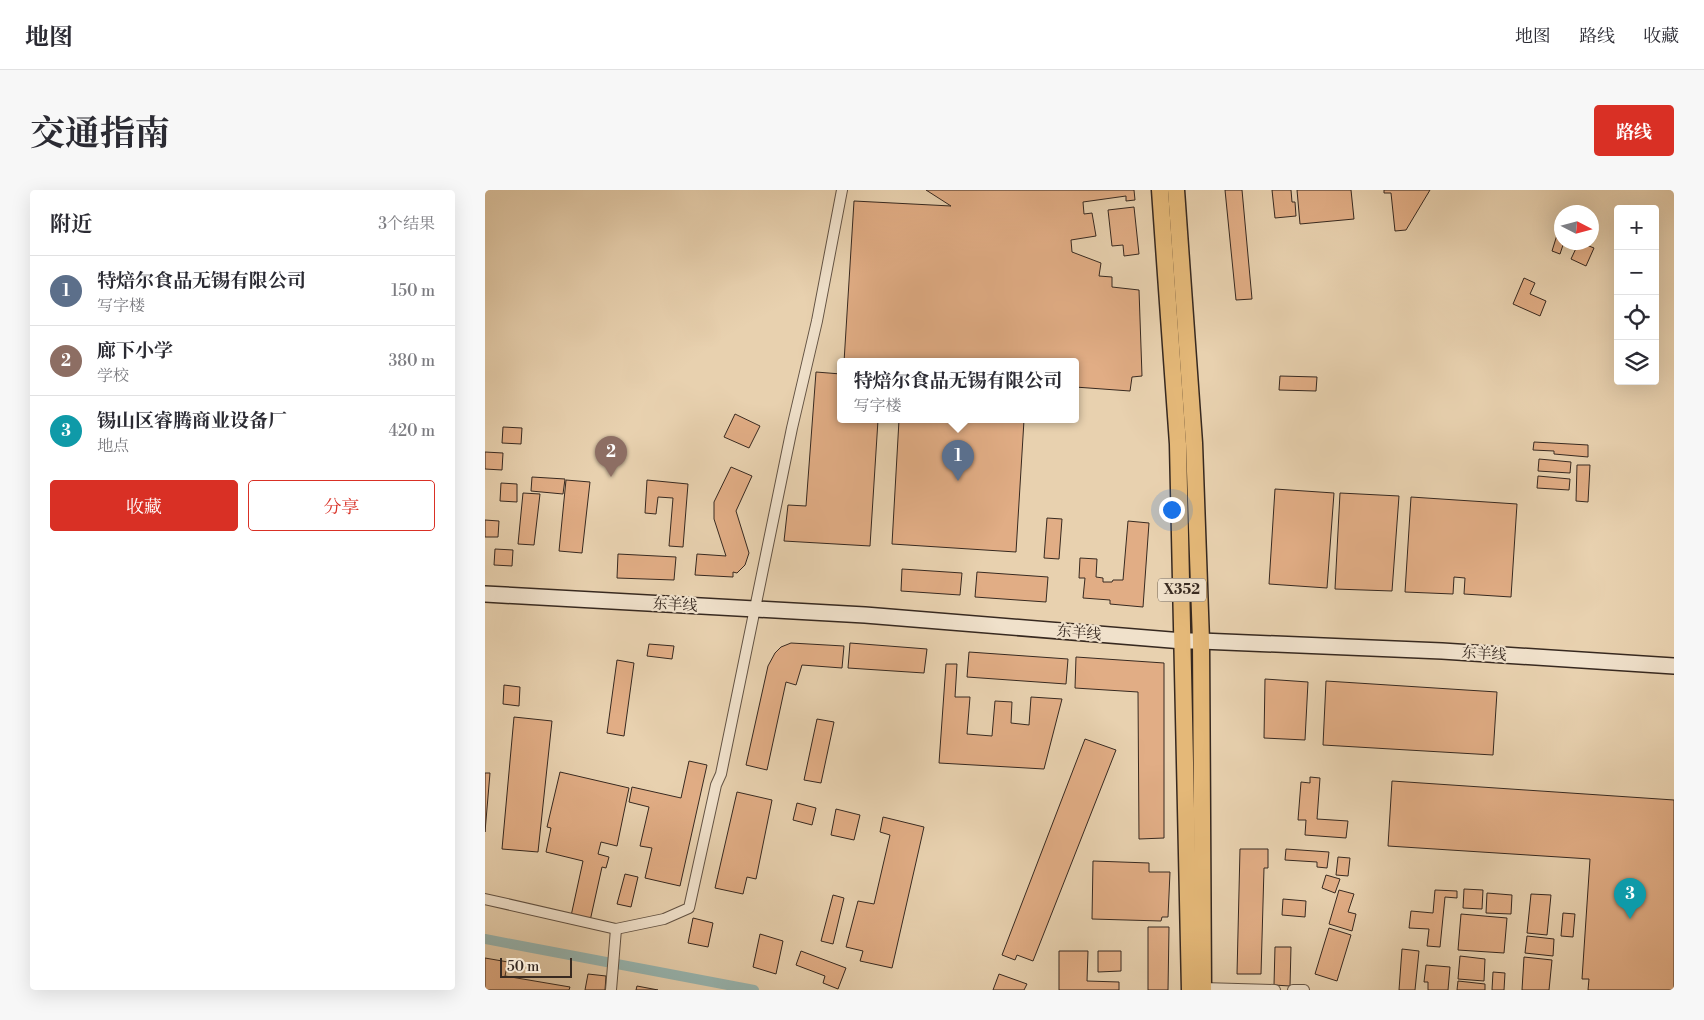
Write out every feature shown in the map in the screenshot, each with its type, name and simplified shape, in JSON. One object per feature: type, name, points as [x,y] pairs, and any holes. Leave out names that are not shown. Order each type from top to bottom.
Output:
[{"type":"main road","name":"X352","points":[[1160,190],[1178,444],[1183,641],[1199,989]]},
{"type":"main road","name":"X352","points":[[1176,190],[1194,443],[1201,641],[1199,989]]},
{"type":"main road","name":"东羊线","points":[[485,594],[865,615],[1183,641],[1442,651],[1674,666]]},
{"type":"street","points":[[485,899],[616,929],[664,919],[689,908],[716,785],[721,774],[792,428],[817,321],[841,190]]},
{"type":"street","points":[[611,987],[616,929]]},
{"type":"street","points":[[1199,989],[1275,990]]},
{"type":"street","points":[[1293,990],[1304,990]]},
{"type":"building","points":[[926,190],[1134,190],[1135,200],[1126,201],[1126,196],[1083,202],[1084,214],[1092,213],[1096,236],[1071,240],[1072,252],[1101,263],[1099,276],[1112,277],[1112,287],[1139,290],[1142,376],[1132,377],[1130,391],[1079,387],[1079,358],[844,358],[854,201],[951,206]]},
{"type":"building","points":[[1225,190],[1242,190],[1252,299],[1236,300]]},
{"type":"building","points":[[1272,190],[1291,190],[1292,202],[1295,202],[1296,216],[1275,218]]},
{"type":"building","points":[[1297,190],[1351,190],[1354,219],[1300,224]]},
{"type":"building","points":[[1384,190],[1430,190],[1406,230],[1395,231],[1391,193],[1384,193]]},
{"type":"building","points":[[1134,207],[1139,254],[1124,256],[1123,245],[1112,246],[1108,210]]},
{"type":"building","points":[[1554,245],[1554,250],[1561,250],[1560,254],[1552,251]]},
{"type":"building","points":[[1575,250],[1593,250],[1586,266],[1571,259]]},
{"type":"building","points":[[1524,278],[1535,283],[1530,294],[1546,301],[1540,316],[1513,304]]},
{"type":"building","points":[[816,372],[837,374],[837,423],[878,423],[870,546],[784,541],[788,505],[806,506]]},
{"type":"building","points":[[1280,376],[1317,377],[1316,391],[1279,390]]},
{"type":"building","points":[[735,414],[760,426],[749,448],[724,437]]},
{"type":"building","points":[[899,423],[1024,423],[1016,552],[892,544]]},
{"type":"building","points":[[503,427],[522,428],[521,444],[502,443]]},
{"type":"building","points":[[1534,442],[1588,445],[1588,457],[1554,454],[1554,451],[1533,450]]},
{"type":"building","points":[[485,452],[503,453],[502,470],[485,469]]},
{"type":"building","points":[[1539,459],[1571,462],[1570,473],[1538,471]]},
{"type":"building","points":[[1577,465],[1590,465],[1588,502],[1576,501]]},
{"type":"building","points":[[731,467],[752,476],[736,511],[749,553],[745,565],[737,573],[733,572],[733,577],[695,575],[697,554],[726,556],[714,519],[714,502]]},
{"type":"building","points":[[1538,476],[1570,479],[1569,490],[1537,488]]},
{"type":"building","points":[[532,477],[565,479],[563,494],[531,491]]},
{"type":"building","points":[[566,480],[590,482],[582,553],[559,551]]},
{"type":"building","points":[[647,480],[688,484],[683,547],[669,546],[673,498],[658,497],[656,514],[645,513]]},
{"type":"building","points":[[501,483],[517,484],[517,502],[500,501]]},
{"type":"building","points":[[1275,489],[1334,493],[1327,588],[1269,584]]},
{"type":"building","points":[[523,493],[540,494],[534,545],[518,544]]},
{"type":"building","points":[[1340,493],[1399,496],[1392,591],[1335,589]]},
{"type":"building","points":[[1411,497],[1517,504],[1511,597],[1464,594],[1465,578],[1454,577],[1453,594],[1405,592]]},
{"type":"building","points":[[1047,518],[1062,519],[1059,559],[1044,558]]},
{"type":"building","points":[[485,520],[499,521],[498,537],[485,537]]},
{"type":"building","points":[[1128,521],[1149,523],[1143,607],[1110,604],[1110,600],[1083,598],[1085,578],[1079,578],[1080,558],[1097,559],[1096,577],[1103,578],[1103,582],[1123,580]]},
{"type":"building","points":[[495,549],[513,550],[512,566],[494,565]]},
{"type":"building","points":[[618,554],[676,557],[674,580],[617,578]]},
{"type":"building","points":[[902,569],[962,573],[960,595],[901,591]]},
{"type":"building","points":[[977,572],[1048,577],[1046,602],[975,597]]},
{"type":"building","points":[[791,643],[844,646],[842,668],[802,665],[796,685],[786,682],[767,770],[746,765],[768,666],[775,653],[781,647]]},
{"type":"building","points":[[850,643],[927,649],[924,673],[848,668]]},
{"type":"building","points":[[649,644],[674,646],[672,659],[647,656]]},
{"type":"building","points":[[969,652],[1068,659],[1066,684],[967,677]]},
{"type":"building","points":[[1076,657],[1164,663],[1164,838],[1139,839],[1138,692],[1075,688]]},
{"type":"building","points":[[617,660],[634,663],[624,736],[607,733]]},
{"type":"building","points":[[946,664],[957,664],[955,697],[970,697],[967,734],[992,736],[995,701],[1012,702],[1011,723],[1029,725],[1031,697],[1062,699],[1044,769],[939,763]]},
{"type":"building","points":[[1265,679],[1308,682],[1305,740],[1264,738]]},
{"type":"building","points":[[1326,681],[1497,692],[1493,755],[1323,745]]},
{"type":"building","points":[[504,685],[520,687],[519,706],[503,704]]},
{"type":"building","points":[[514,717],[552,721],[538,852],[502,849]]},
{"type":"building","points":[[817,719],[834,722],[821,783],[804,780]]},
{"type":"building","points":[[1085,739],[1116,750],[1033,961],[1017,955],[1015,960],[1002,955]]},
{"type":"building","points":[[689,761],[707,765],[680,886],[645,878],[652,848],[640,846],[649,807],[629,802],[632,787],[681,798]]},
{"type":"building","points":[[560,772],[629,788],[617,846],[601,842],[598,854],[609,857],[606,868],[602,867],[590,921],[571,916],[583,861],[546,852],[551,828],[547,827]]},
{"type":"building","points":[[485,773],[490,773],[485,832]]},
{"type":"building","points":[[1310,777],[1320,778],[1317,819],[1348,821],[1346,838],[1305,835],[1306,820],[1298,820],[1301,782],[1310,783]]},
{"type":"building","points":[[1392,781],[1674,800],[1674,990],[1588,990],[1589,979],[1582,979],[1590,859],[1388,846]]},
{"type":"building","points":[[737,792],[772,800],[756,879],[747,877],[743,894],[715,888]]},
{"type":"building","points":[[797,803],[816,808],[812,825],[793,820]]},
{"type":"building","points":[[836,809],[860,815],[854,840],[831,835]]},
{"type":"building","points":[[883,817],[924,827],[892,968],[860,961],[863,951],[846,947],[858,901],[874,904],[890,835],[880,832]]},
{"type":"building","points":[[1240,849],[1268,849],[1268,868],[1264,868],[1261,974],[1237,974]]},
{"type":"building","points":[[1286,849],[1329,852],[1327,868],[1317,867],[1317,862],[1285,860]]},
{"type":"building","points":[[1338,857],[1350,858],[1348,876],[1336,875]]},
{"type":"building","points":[[1093,861],[1149,863],[1149,872],[1170,872],[1168,917],[1162,917],[1161,921],[1092,919]]},
{"type":"building","points":[[625,874],[638,877],[631,907],[617,904]]},
{"type":"building","points":[[1326,875],[1340,879],[1335,893],[1322,888]]},
{"type":"building","points":[[1464,889],[1483,890],[1482,909],[1463,908]]},
{"type":"building","points":[[1339,890],[1354,894],[1348,912],[1356,914],[1352,931],[1329,924]]},
{"type":"building","points":[[1435,890],[1457,891],[1457,898],[1445,897],[1440,947],[1427,946],[1429,929],[1409,928],[1411,911],[1433,913]]},
{"type":"building","points":[[1487,893],[1512,895],[1511,914],[1486,913]]},
{"type":"building","points":[[1531,894],[1551,895],[1547,935],[1527,933]]},
{"type":"building","points":[[833,895],[844,898],[833,944],[821,941]]},
{"type":"building","points":[[1283,899],[1306,901],[1305,917],[1282,915]]},
{"type":"building","points":[[1563,913],[1575,914],[1573,937],[1561,936]]},
{"type":"building","points":[[1461,914],[1507,918],[1504,953],[1458,950]]},
{"type":"building","points":[[693,918],[713,923],[708,947],[688,943]]},
{"type":"building","points":[[1148,927],[1169,927],[1168,990],[1148,990]]},
{"type":"building","points":[[1329,928],[1351,935],[1337,981],[1315,974]]},
{"type":"building","points":[[760,934],[783,941],[776,974],[753,967]]},
{"type":"building","points":[[1527,936],[1554,939],[1553,956],[1525,953]]},
{"type":"building","points":[[1275,947],[1291,947],[1290,986],[1274,985]]},
{"type":"building","points":[[1402,949],[1419,951],[1415,990],[1399,990]]},
{"type":"building","points":[[801,951],[846,968],[838,989],[823,983],[825,976],[796,965]]},
{"type":"building","points":[[1059,951],[1088,951],[1087,981],[1119,982],[1119,990],[1059,990]]},
{"type":"building","points":[[1098,951],[1121,951],[1121,971],[1098,972]]},
{"type":"building","points":[[1460,956],[1485,959],[1484,981],[1458,979]]},
{"type":"building","points":[[1524,957],[1552,960],[1549,990],[1522,990]]},
{"type":"building","points":[[485,958],[508,962],[505,976],[570,987],[569,990],[485,990]]},
{"type":"building","points":[[1426,965],[1450,967],[1448,990],[1428,990],[1428,982],[1424,982]]},
{"type":"building","points":[[1493,972],[1505,973],[1504,990],[1492,990]]},
{"type":"building","points":[[588,974],[606,976],[605,990],[585,990]]},
{"type":"building","points":[[999,974],[1027,984],[1024,990],[993,990]]},
{"type":"building","points":[[1458,981],[1485,984],[1485,990],[1457,990]]},
{"type":"building","points":[[637,986],[658,990],[636,990]]},
{"type":"waterway","points":[[485,939],[754,990]]},
{"type":"place","name":"廊下小学","points":[[611,477]]},
{"type":"place","name":"特焙尔食品无锡有限公司","points":[[958,481]]},
{"type":"place","name":"锡山区睿腾商业设备厂","points":[[1630,919]]}]
